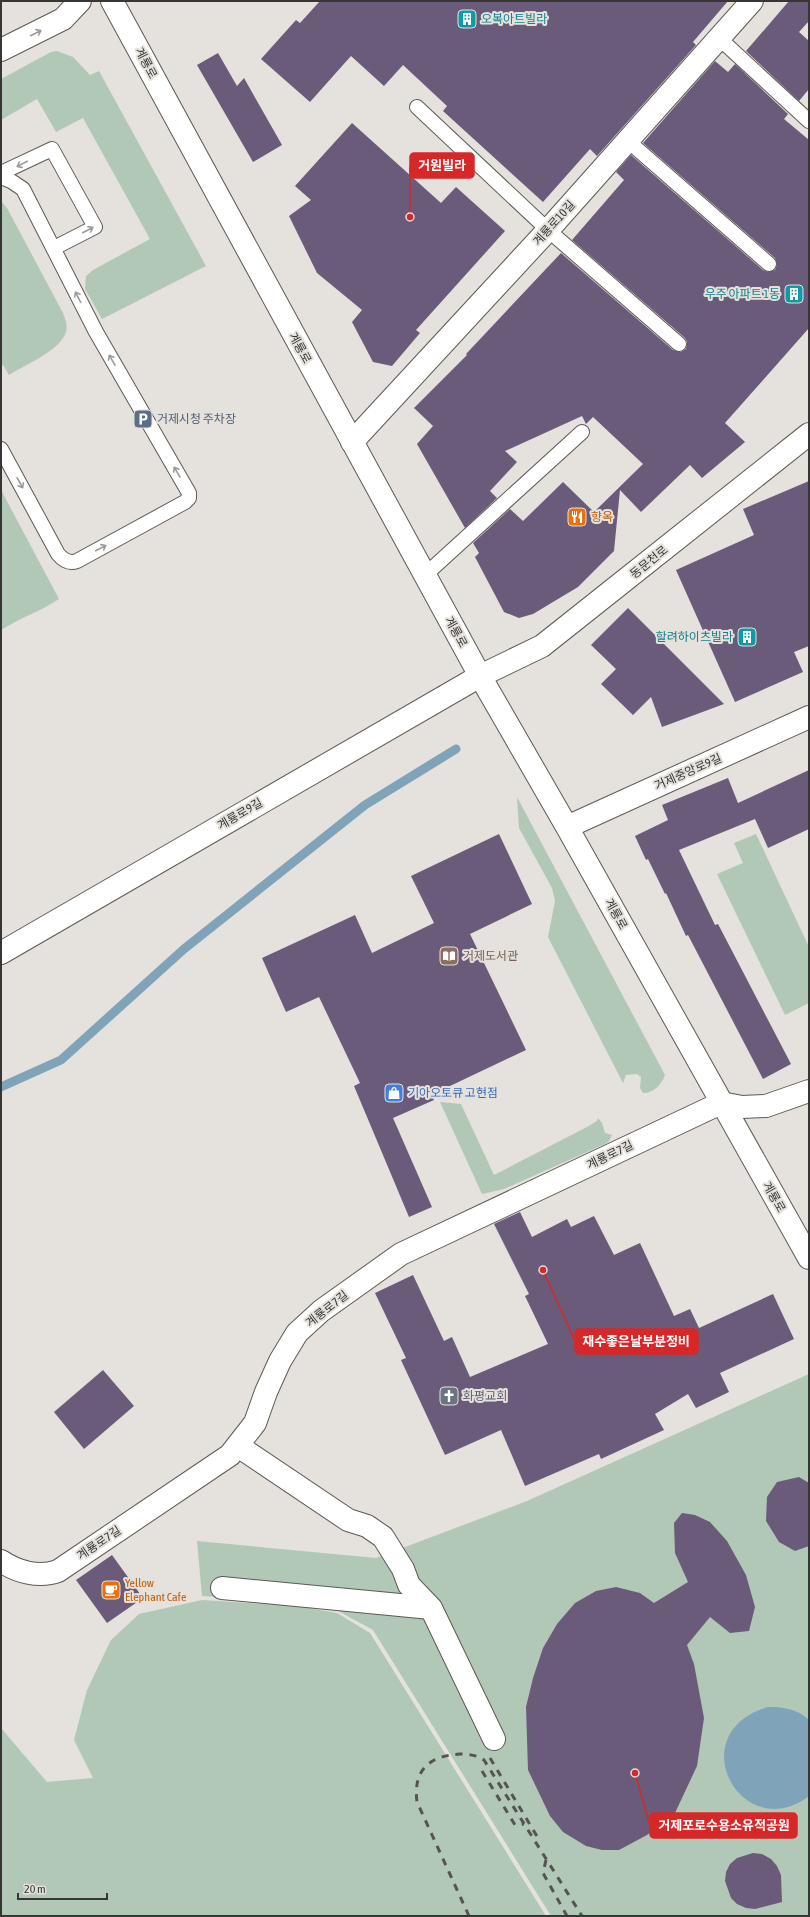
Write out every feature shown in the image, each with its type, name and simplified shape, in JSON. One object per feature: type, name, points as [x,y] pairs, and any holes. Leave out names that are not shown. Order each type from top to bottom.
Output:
[{"type":"street","points":[[1,50],[63,19],[80,1]]},
{"type":"street","name":"계룡로","points":[[112,1],[480,676],[567,827],[809,1258]]},
{"type":"street","name":"계룡로10길","points":[[352,442],[548,230],[720,39],[752,1]]},
{"type":"street","name":"동문천로","points":[[480,676],[542,646],[809,434]]},
{"type":"street","name":"계룡로9길","points":[[1,953],[480,676]]},
{"type":"street","name":"거제중앙로9길","points":[[567,827],[809,717]]},
{"type":"street","points":[[721,1103],[742,1107],[766,1106],[809,1091]]},
{"type":"street","name":"계룡로7길","points":[[1,1561],[38,1575],[58,1571],[230,1455],[255,1423],[266,1392],[280,1361],[297,1333],[327,1307],[402,1254],[721,1103]]},
{"type":"street","points":[[238,1446],[348,1520],[366,1526],[383,1537],[403,1569],[409,1585],[431,1608],[494,1739]]},
{"type":"street","points":[[222,1588],[431,1608]]},
{"type":"lane","points":[[720,39],[809,121]]},
{"type":"lane","points":[[417,107],[548,230],[679,344]]},
{"type":"lane","points":[[628,141],[769,264]]},
{"type":"lane","points":[[1,173],[52,149],[95,227],[54,248]]},
{"type":"lane","points":[[1,177],[11,181],[23,190],[96,332],[189,493],[188,498],[185,502],[77,561],[73,562],[65,560],[58,554],[1,449]]},
{"type":"lane","points":[[425,575],[582,432]]},
{"type":"green space","points":[[57,51],[73,57],[90,75],[99,71],[206,266],[102,319],[85,289],[86,276],[93,270],[150,239],[83,118],[56,132],[37,99],[1,120],[1,79],[51,52]]},
{"type":"green space","points":[[1,201],[7,208],[63,313],[67,327],[63,339],[50,351],[9,375],[3,365],[1,366]]},
{"type":"green space","points":[[1,490],[59,599],[1,630]]},
{"type":"green space","points":[[517,797],[665,1075],[659,1085],[651,1092],[643,1093],[640,1088],[641,1077],[637,1074],[626,1075],[623,1083],[548,937],[555,901],[552,888],[519,828]]},
{"type":"green space","points":[[756,834],[809,947],[809,1003],[785,1015],[717,874],[743,863],[734,843]]},
{"type":"green space","points":[[440,1102],[461,1104],[494,1175],[587,1127],[597,1121],[598,1118],[602,1123],[605,1133],[612,1135],[609,1141],[605,1144],[504,1189],[482,1194]]},
{"type":"green space","points":[[809,1374],[809,1916],[551,1916],[373,1630],[338,1611],[298,1602],[202,1596],[197,1541],[376,1558],[527,1501]]},
{"type":"green space","points":[[202,1600],[297,1606],[337,1613],[370,1633],[546,1916],[1,1916],[1,1728],[47,1782],[93,1778],[74,1740],[87,1690],[111,1640],[139,1614]]},
{"type":"water","points":[[768,1707],[790,1709],[800,1713],[809,1720],[809,1796],[784,1808],[762,1807],[743,1797],[730,1780],[724,1760],[727,1739],[741,1720]]},
{"type":"building","points":[[320,1],[728,1],[693,42],[696,45],[597,156],[590,149],[543,202],[443,111],[447,106],[403,65],[384,86],[351,56],[310,102],[261,59],[296,20],[300,23]]},
{"type":"building","points":[[789,1],[809,1],[809,21],[799,32],[809,41],[809,89],[799,101],[746,51]]},
{"type":"building","points":[[218,53],[237,86],[244,78],[282,145],[253,162],[197,65]]},
{"type":"building","points":[[715,61],[728,72],[735,64],[788,114],[784,119],[809,140],[809,328],[725,423],[745,442],[702,478],[690,465],[641,512],[620,490],[614,551],[578,587],[533,614],[519,618],[504,612],[475,557],[479,553],[473,543],[510,509],[523,521],[563,482],[594,512],[643,464],[593,417],[586,424],[582,416],[505,451],[517,462],[490,491],[497,498],[465,528],[417,444],[433,426],[414,408],[467,355],[466,354],[561,253],[673,350],[681,352],[686,349],[687,342],[685,338],[572,240],[624,180],[616,172],[631,155],[763,270],[768,272],[775,270],[777,265],[775,258],[643,143]]},
{"type":"building","points":[[352,123],[441,203],[456,187],[505,231],[416,330],[420,333],[392,366],[373,362],[352,322],[362,310],[317,273],[289,216],[311,200],[295,186]]},
{"type":"building","points":[[809,481],[809,646],[794,652],[803,672],[735,702],[676,570],[754,535],[743,509]]},
{"type":"building","points":[[628,608],[724,704],[662,727],[651,697],[633,715],[601,684],[616,669],[591,645]]},
{"type":"building","points":[[809,770],[809,829],[768,848],[755,819],[679,850],[715,925],[718,924],[791,1064],[763,1079],[688,935],[686,936],[666,893],[665,894],[648,859],[646,860],[635,836],[668,820],[662,805],[728,778],[738,803]]},
{"type":"building","points":[[499,834],[532,904],[470,934],[526,1050],[431,1095],[434,1100],[393,1118],[432,1207],[409,1217],[354,1086],[360,1083],[319,997],[286,1012],[262,958],[355,915],[372,953],[434,923],[411,876]]},
{"type":"building","points":[[520,1212],[532,1237],[567,1219],[571,1227],[594,1216],[614,1255],[640,1243],[674,1316],[690,1309],[699,1328],[773,1294],[794,1339],[720,1373],[729,1392],[696,1408],[688,1394],[655,1414],[664,1430],[601,1459],[599,1454],[525,1486],[501,1430],[445,1455],[401,1360],[406,1358],[375,1293],[413,1275],[444,1341],[452,1337],[470,1377],[548,1344],[525,1296],[529,1294],[494,1224]]},
{"type":"building","points":[[103,1370],[134,1406],[84,1449],[54,1412]]},
{"type":"building","points":[[799,1477],[809,1483],[809,1546],[795,1551],[779,1542],[766,1521],[767,1497],[777,1482]]},
{"type":"building","points":[[682,1513],[695,1515],[710,1522],[727,1541],[746,1575],[755,1607],[749,1631],[730,1633],[710,1617],[687,1645],[694,1664],[704,1718],[697,1766],[675,1813],[647,1835],[619,1850],[602,1850],[586,1846],[563,1832],[550,1816],[528,1770],[526,1707],[533,1678],[543,1648],[557,1624],[575,1603],[596,1591],[616,1587],[640,1593],[654,1603],[688,1582],[675,1553],[674,1523]]},
{"type":"building","points":[[112,1555],[143,1598],[107,1623],[76,1580]]},
{"type":"building","points":[[753,1853],[762,1854],[771,1859],[777,1866],[781,1875],[782,1902],[755,1909],[746,1908],[737,1904],[731,1898],[725,1881],[726,1872],[730,1864],[737,1858]]},
{"type":"waterway","points":[[1,1087],[61,1060],[184,949],[365,805],[456,749]]},
{"type":"railway","points":[[469,1916],[417,1802],[416,1791],[420,1774],[425,1767],[439,1758],[460,1754],[472,1755],[484,1760],[582,1916]]},
{"type":"railway","points":[[490,1758],[538,1838]]},
{"type":"railway","points":[[482,1771],[515,1825],[524,1824]]},
{"type":"railway","points":[[546,1860],[543,1873],[567,1916]]},
{"type":"place","name":"오복아트빌라","points":[[467,19]]},
{"type":"place","name":"거원빌라","points":[[410,217]]},
{"type":"place","name":"우주 아파트 1동","points":[[794,294]]},
{"type":"place","name":"거제시청 주차장","points":[[143,419]]},
{"type":"place","name":"향옥","points":[[577,517]]},
{"type":"place","name":"할려하이츠빌라","points":[[747,637]]},
{"type":"place","name":"거제도서관","points":[[449,956]]},
{"type":"place","name":"기아오토큐 고현점","points":[[394,1093]]},
{"type":"place","name":"재수좋은날부분정비","points":[[543,1270]]},
{"type":"place","name":"화평교회","points":[[449,1396]]},
{"type":"place","name":"Yellow Elephant Cafe","points":[[111,1590]]},
{"type":"place","name":"거제포로수용소유적공원","points":[[635,1773]]}]
